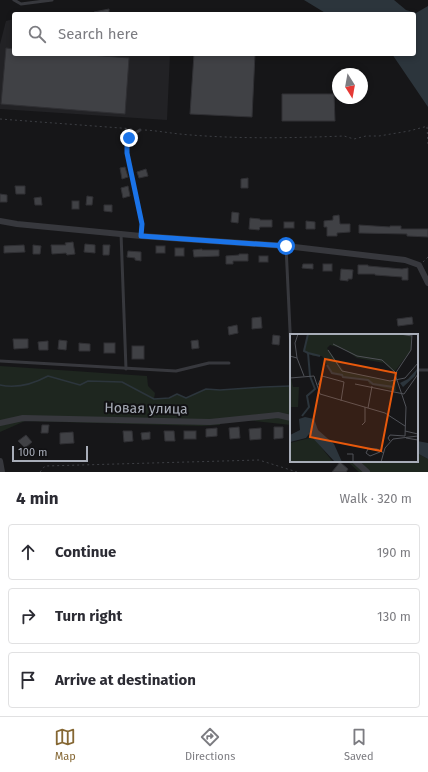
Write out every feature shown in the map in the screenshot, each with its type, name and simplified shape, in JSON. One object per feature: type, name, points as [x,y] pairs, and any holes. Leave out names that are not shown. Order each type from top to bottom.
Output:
[{"type":"street","points":[[0,221],[141,236],[286,246],[405,260],[419,265],[428,283]]},
{"type":"street","name":"Новая улица","points":[[0,423],[23,418],[210,422],[278,416],[290,418]]},
{"type":"street","points":[[0,460],[2,472]]},
{"type":"street","points":[[356,462],[367,472]]},
{"type":"lane","points":[[14,0],[21,4],[52,0]]},
{"type":"lane","points":[[140,130],[132,134],[129,138],[127,143],[127,153],[142,224],[141,236]]},
{"type":"lane","points":[[121,233],[126,368]]},
{"type":"lane","points":[[286,246],[290,334]]},
{"type":"lane","points":[[0,361],[176,371],[208,363],[229,363]]},
{"type":"path","points":[[0,119],[167,131],[190,135],[281,138],[344,136],[354,139],[366,136],[379,136],[409,131],[428,126],[428,144]]},
{"type":"path","points":[[419,265],[428,257]]},
{"type":"path","points":[[40,472],[45,466],[259,460],[297,472]]},
{"type":"shaded area","points":[[304,0],[394,0],[406,10],[413,12],[324,12]]},
{"type":"shaded area","points":[[428,6],[428,107],[393,56],[416,56],[416,13]]},
{"type":"shaded area","points":[[12,20],[12,49],[6,48],[1,103],[125,114],[129,58],[103,56],[170,56],[167,120],[0,109],[0,44],[6,21]]},
{"type":"shaded area","points":[[0,366],[147,376],[148,386],[155,393],[154,399],[169,398],[177,394],[186,398],[206,389],[220,390],[290,386],[290,425],[246,420],[220,421],[220,425],[202,426],[25,421],[0,432]]},
{"type":"shaded area","points":[[418,441],[428,443],[428,459],[418,454]]},
{"type":"shaded area","points":[[418,454],[428,459],[428,472],[359,472],[348,462],[418,462]]},
{"type":"building","points":[[109,9],[109,12],[94,12]]},
{"type":"building","points":[[6,48],[12,49],[12,56],[103,56],[129,58],[125,114],[1,104]]},
{"type":"building","points":[[194,56],[255,56],[252,117],[190,114]]},
{"type":"building","points":[[282,94],[332,94],[332,104],[334,104],[335,121],[282,121]]},
{"type":"building","points":[[125,167],[128,177],[122,179],[120,168]]},
{"type":"building","points":[[146,169],[148,176],[139,178],[137,172]]},
{"type":"building","points":[[248,178],[248,188],[241,188],[241,179]]},
{"type":"building","points":[[15,186],[25,186],[25,194],[16,194]]},
{"type":"building","points":[[128,186],[130,196],[123,198],[121,188]]},
{"type":"building","points":[[0,194],[7,195],[7,202],[0,202]]},
{"type":"building","points":[[87,196],[93,197],[92,205],[86,205]]},
{"type":"building","points":[[41,197],[42,205],[35,205],[34,198]]},
{"type":"building","points":[[72,201],[79,201],[79,209],[72,209]]},
{"type":"building","points":[[104,205],[112,205],[112,212],[104,211]]},
{"type":"building","points":[[232,212],[239,213],[238,223],[231,222]]},
{"type":"building","points":[[339,215],[340,224],[350,224],[350,232],[337,233],[337,236],[327,236],[327,227],[324,227],[324,221],[333,220],[333,216]]},
{"type":"building","points":[[250,218],[272,220],[272,227],[260,227],[259,230],[249,229]]},
{"type":"building","points":[[306,221],[315,222],[315,229],[306,229]]},
{"type":"building","points":[[284,222],[294,222],[294,228],[284,228]]},
{"type":"building","points":[[359,225],[390,227],[401,226],[401,229],[428,229],[428,237],[407,236],[407,234],[359,233]]},
{"type":"building","points":[[73,242],[75,254],[52,254],[51,245],[66,245],[65,243]]},
{"type":"building","points":[[85,244],[95,245],[95,253],[84,252]]},
{"type":"building","points":[[24,245],[25,252],[4,253],[4,246]]},
{"type":"building","points":[[33,245],[41,246],[40,254],[33,254]]},
{"type":"building","points":[[103,245],[110,245],[109,255],[103,255]]},
{"type":"building","points":[[156,246],[165,246],[165,253],[156,253]]},
{"type":"building","points":[[175,248],[184,248],[184,256],[175,256]]},
{"type":"building","points":[[193,250],[219,250],[219,256],[194,257]]},
{"type":"building","points":[[128,251],[141,252],[141,261],[135,260],[135,258],[127,257]]},
{"type":"building","points":[[248,254],[248,261],[233,261],[233,264],[226,264],[226,256]]},
{"type":"building","points":[[259,256],[268,256],[268,262],[259,262]]},
{"type":"building","points":[[303,264],[313,264],[313,269],[302,268]]},
{"type":"building","points":[[323,264],[332,264],[332,271],[323,271]]},
{"type":"building","points":[[358,265],[402,269],[408,268],[408,280],[402,280],[402,277],[358,274]]},
{"type":"building","points":[[341,269],[353,270],[352,279],[348,279],[348,281],[340,280]]},
{"type":"building","points":[[261,317],[262,328],[252,329],[252,318]]},
{"type":"building","points":[[412,317],[413,324],[398,326],[397,319]]},
{"type":"building","points":[[237,325],[238,333],[229,335],[228,327]]},
{"type":"building","points":[[273,335],[280,336],[279,345],[272,344]]},
{"type":"building","points":[[13,339],[28,339],[28,348],[14,349]]},
{"type":"building","points":[[59,340],[67,341],[66,350],[58,349]]},
{"type":"building","points":[[198,340],[199,348],[192,349],[191,341]]},
{"type":"building","points":[[48,341],[48,350],[39,350],[38,342]]},
{"type":"building","points":[[79,343],[90,344],[90,351],[79,351]]},
{"type":"building","points":[[104,343],[115,343],[115,353],[104,353]]},
{"type":"building","points":[[132,346],[144,346],[144,359],[132,359]]},
{"type":"building","points":[[42,425],[49,425],[48,433],[41,433]]},
{"type":"building","points":[[239,427],[240,438],[230,439],[229,428]]},
{"type":"building","points":[[274,427],[283,427],[283,438],[274,439]]},
{"type":"building","points":[[217,428],[217,436],[206,437],[206,429]]},
{"type":"building","points":[[261,428],[261,439],[250,440],[249,429]]},
{"type":"building","points":[[123,431],[132,431],[133,441],[124,442]]},
{"type":"building","points":[[164,431],[174,431],[175,441],[165,441]]},
{"type":"building","points":[[184,431],[196,431],[196,439],[184,439]]},
{"type":"building","points":[[73,432],[74,443],[60,444],[60,433]]},
{"type":"building","points":[[150,432],[150,439],[142,440],[141,433]]},
{"type":"building","points":[[26,435],[32,442],[25,448],[18,441]]},
{"type":"building","points":[[340,462],[348,469],[346,472],[332,472]]},
{"type":"waterway","points":[[0,385],[25,385],[48,376],[80,385],[88,381],[122,382],[154,399],[169,398],[177,394],[186,398],[206,389],[220,390],[290,386]]},
{"type":"route","points":[[129,138],[127,143],[127,153],[142,224],[141,236],[286,246]]}]
